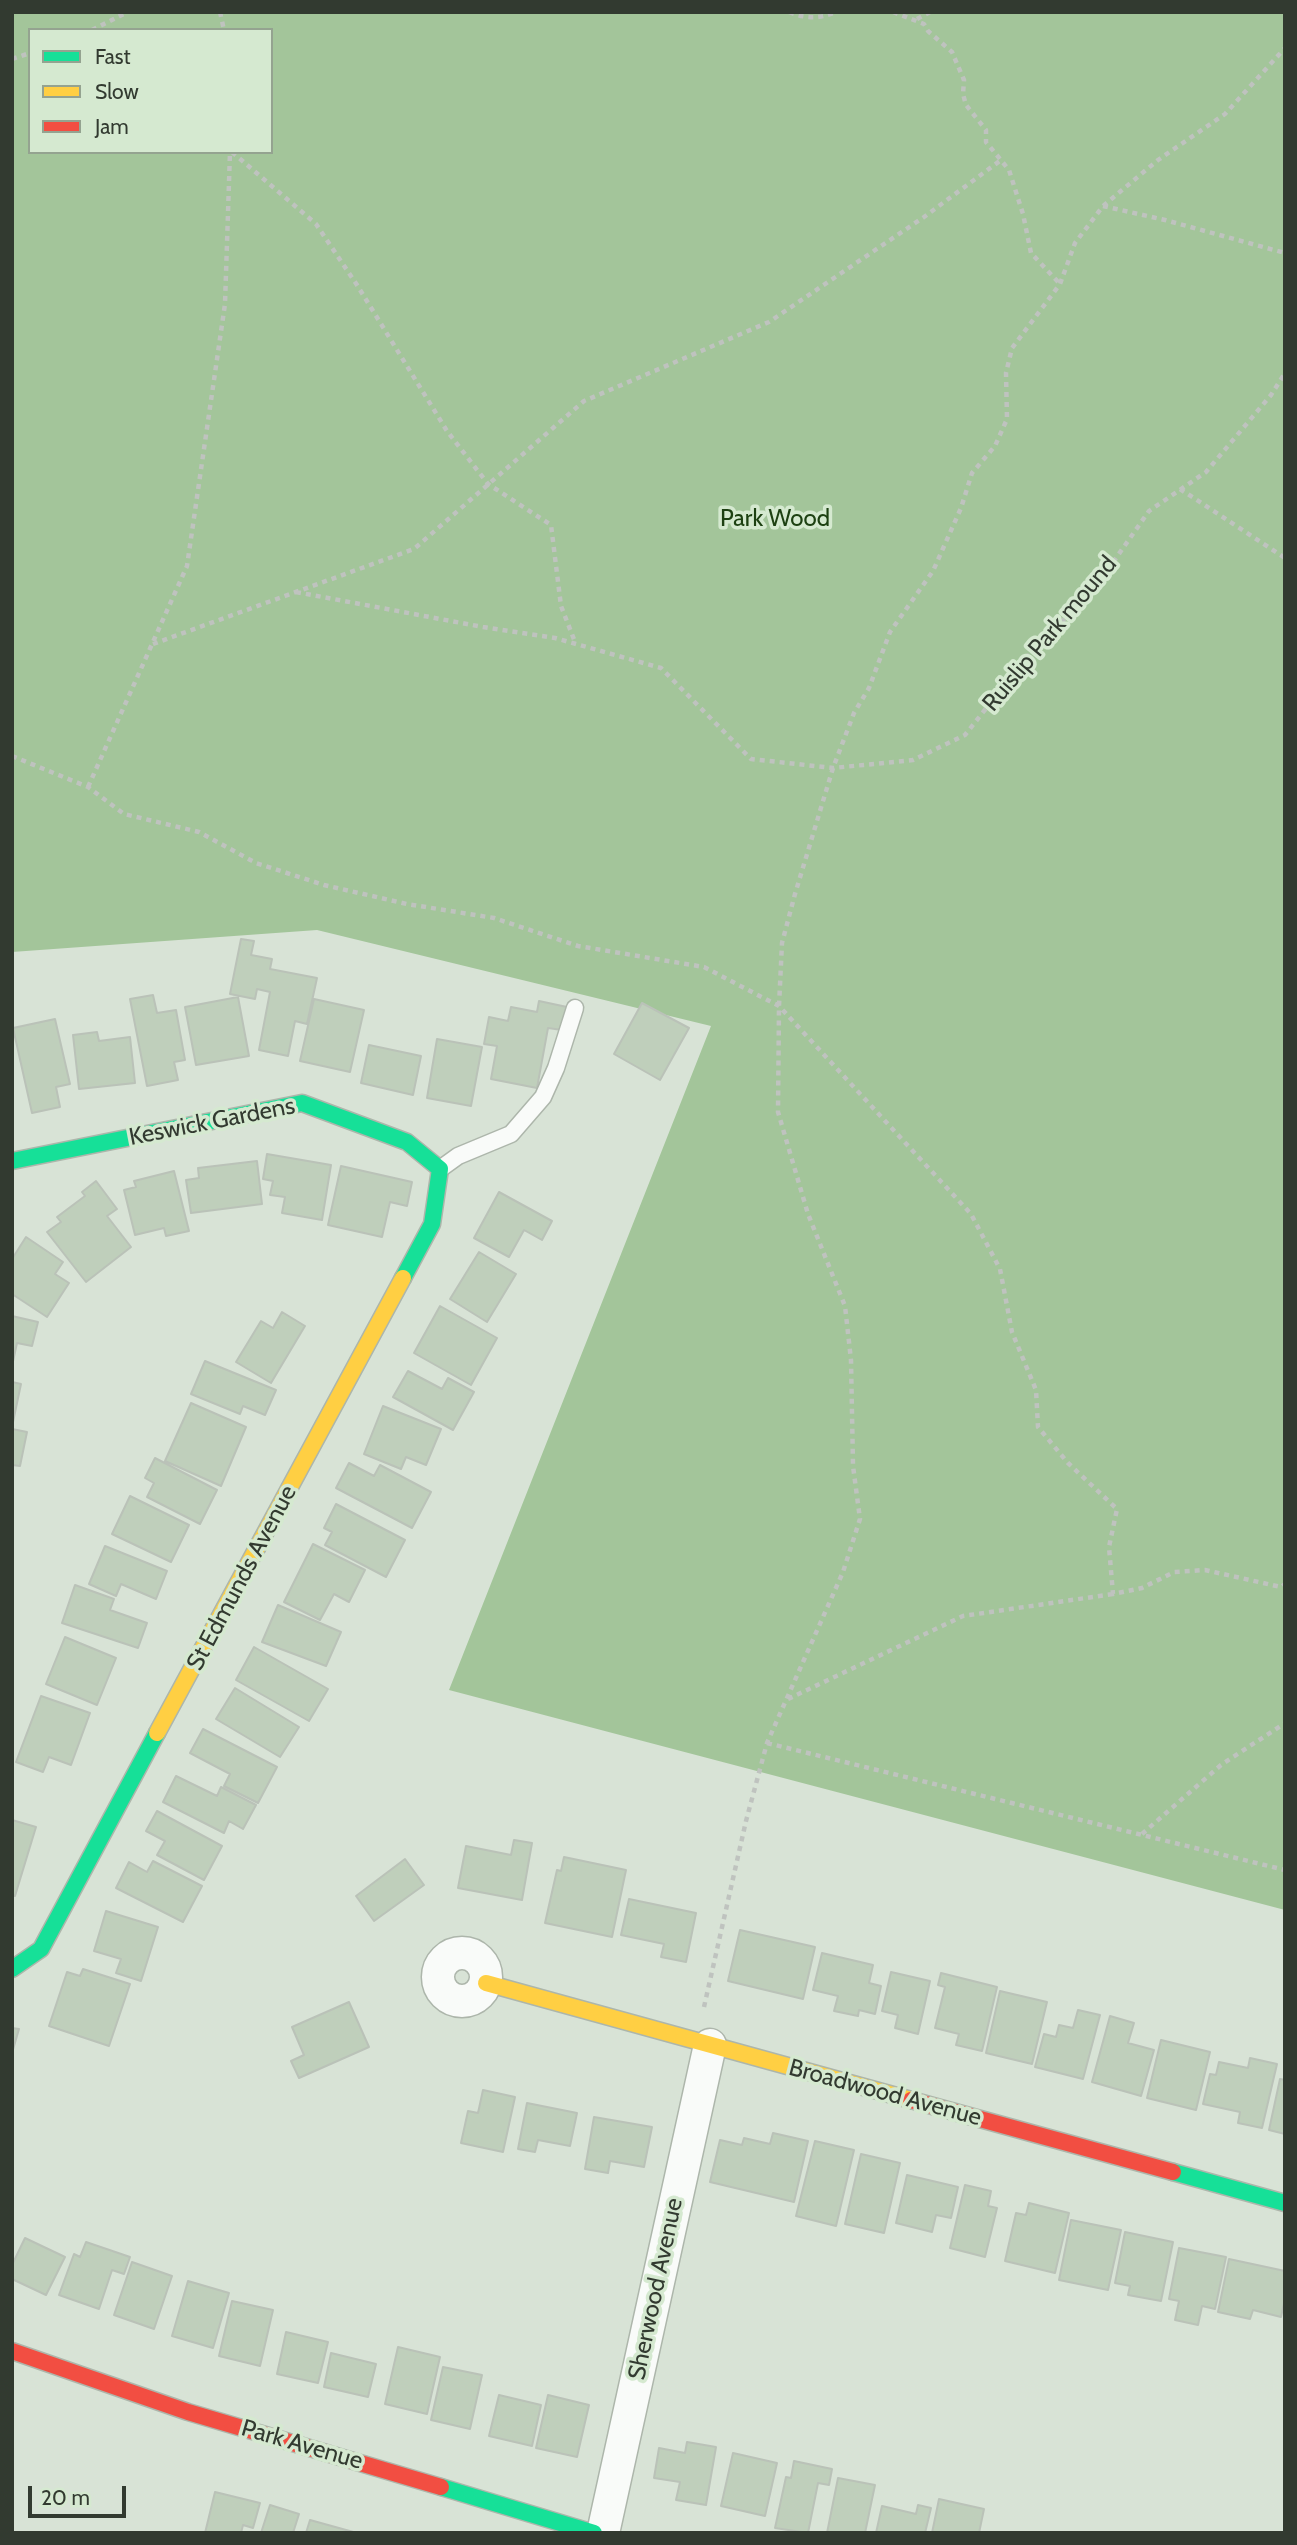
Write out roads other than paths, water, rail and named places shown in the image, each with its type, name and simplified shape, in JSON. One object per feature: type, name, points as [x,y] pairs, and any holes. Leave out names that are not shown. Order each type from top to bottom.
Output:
[{"type":"street","name":"Keswick Gardens","points":[[12,1161],[302,1103],[407,1142],[440,1169]]},
{"type":"street","name":"St Edmunds Avenue","points":[[12,1969],[41,1950],[432,1224],[440,1169]]},
{"type":"street","name":"Broadwood Avenue","points":[[486,1983],[1285,2203]]},
{"type":"street","name":"Sherwood Avenue","points":[[603,2533],[703,2043]]},
{"type":"street","name":"Park Avenue","points":[[12,2351],[188,2412],[594,2533]]},
{"type":"lane","points":[[440,1169],[458,1156],[511,1134],[543,1097],[556,1068],[575,1008]]},
{"type":"park label","name":"Park Wood","points":[[775,519]]}]
